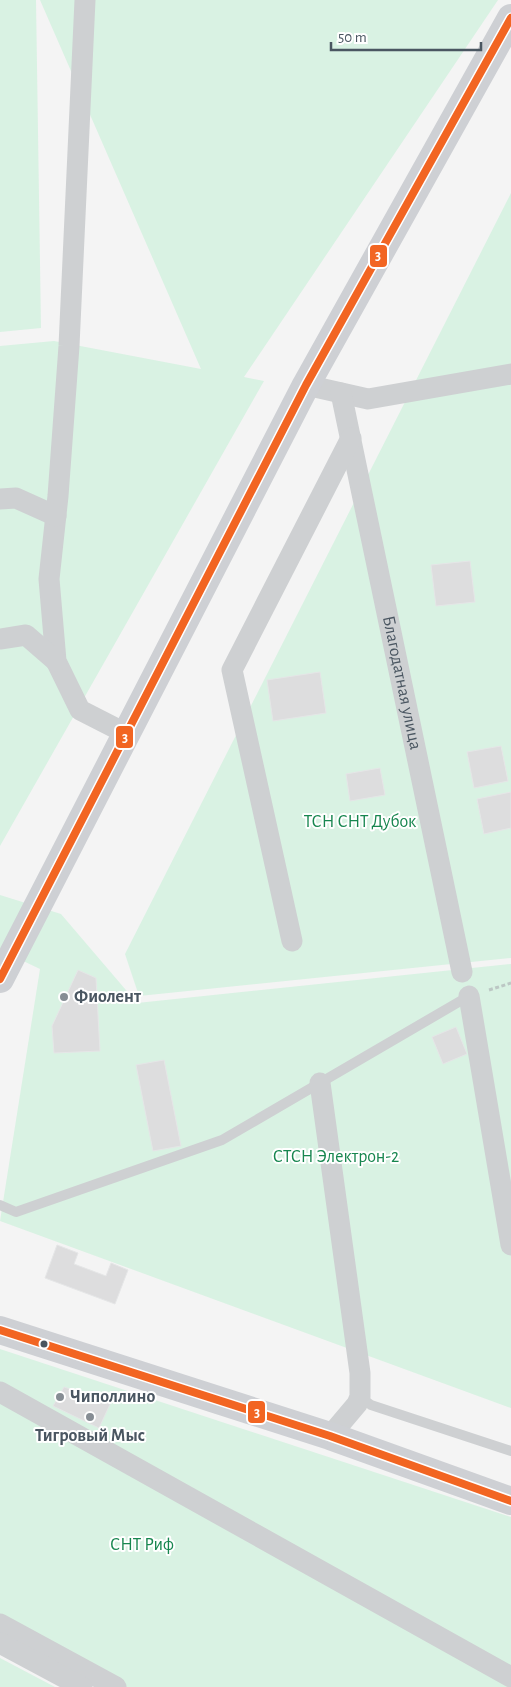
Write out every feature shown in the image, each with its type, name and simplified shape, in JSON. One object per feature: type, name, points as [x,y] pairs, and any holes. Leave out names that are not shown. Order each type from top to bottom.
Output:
[{"type":"main road","points":[[0,979],[306,385],[511,18]]},
{"type":"main road","points":[[0,1330],[330,1436],[511,1501]]},
{"type":"street","points":[[85,0],[69,346],[56,516],[49,578],[56,661],[80,710],[126,734]]},
{"type":"street","points":[[306,385],[368,399],[511,374]]},
{"type":"street","name":"Благодатная улица","points":[[341,393],[462,972]]},
{"type":"street","points":[[292,941],[232,670],[351,438]]},
{"type":"street","points":[[0,500],[16,498],[56,516]]},
{"type":"street","points":[[0,639],[26,636],[56,661]]},
{"type":"street","points":[[469,996],[511,1245]]},
{"type":"street","points":[[320,1083],[359,1364],[360,1397],[357,1404],[330,1436]]},
{"type":"street","points":[[0,1392],[511,1677]]},
{"type":"street","points":[[0,1624],[116,1687]]},
{"type":"street","points":[[0,1643],[82,1687]]},
{"type":"lane","points":[[0,1205],[16,1212],[222,1140],[469,996]]},
{"type":"lane","points":[[360,1397],[371,1405],[511,1451]]},
{"type":"green space","points":[[0,0],[36,0],[41,328],[0,332]]},
{"type":"green space","points":[[40,0],[498,0],[244,377],[264,381],[0,846],[0,346],[54,341],[201,369]]},
{"type":"green space","name":"ТСН СНТ Дубок","points":[[511,193],[511,958],[139,996],[125,954]]},
{"type":"green space","name":"СТСН Электрон-2","points":[[0,895],[61,914],[137,1003],[511,964],[511,1408],[0,1221],[40,969],[0,950]]},
{"type":"green space","name":"СНТ Риф","points":[[0,1349],[511,1517],[511,1687],[102,1687],[0,1631]]},
{"type":"green space","points":[[0,1658],[55,1687],[0,1687]]},
{"type":"building","points":[[470,561],[475,602],[436,606],[431,565]]},
{"type":"building","points":[[320,672],[326,713],[273,721],[267,680]]},
{"type":"building","points":[[501,746],[508,781],[474,788],[467,752]]},
{"type":"building","points":[[380,768],[385,795],[350,801],[346,774]]},
{"type":"building","points":[[511,792],[511,828],[484,834],[477,799]]},
{"type":"building","points":[[78,970],[96,978],[100,1051],[54,1053],[52,1026]]},
{"type":"building","points":[[456,1027],[467,1054],[443,1064],[432,1037]]},
{"type":"building","points":[[164,1060],[181,1146],[153,1151],[136,1065]]},
{"type":"building","points":[[57,1245],[78,1253],[74,1264],[106,1276],[111,1263],[128,1270],[115,1304],[45,1278]]},
{"type":"building","name":"Тигровый Мыс","points":[[64,1387],[111,1402],[99,1428],[53,1406]]},
{"type":"transit line","name":"3","points":[[0,979],[306,385],[511,18]]},
{"type":"transit line","name":"3","points":[[0,1330],[330,1436],[511,1501]]},
{"type":"place","name":"Фиолент","points":[[64,997]]},
{"type":"place","name":"Чиполлино","points":[[60,1397]]},
{"type":"place","name":"Тигровый Мыс","points":[[90,1417]]}]
